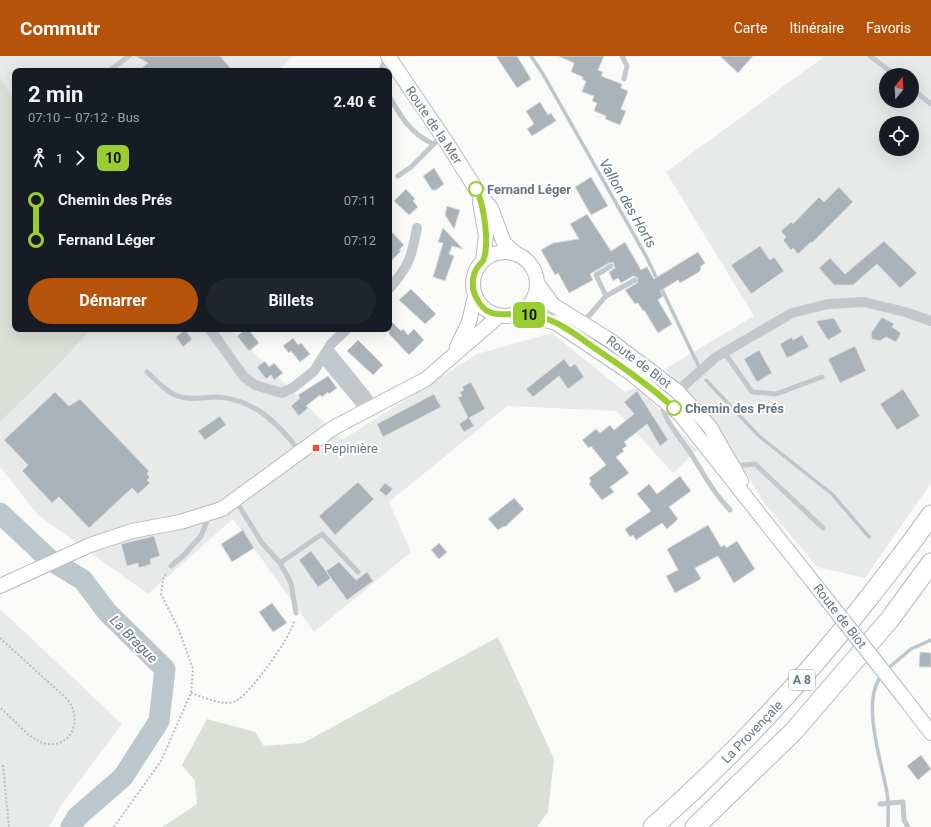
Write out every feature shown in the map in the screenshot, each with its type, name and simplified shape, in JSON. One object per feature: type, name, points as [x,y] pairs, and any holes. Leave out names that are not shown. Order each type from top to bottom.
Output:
[{"type":"highway","name":"La Provençale","points":[[653,827],[698,788],[802,680],[871,594],[931,515]]},
{"type":"highway","name":"La Provençale","points":[[695,827],[794,731],[890,619],[931,563]]},
{"type":"main road","name":"Route de la Mer","points":[[388,56],[438,140],[490,208],[504,243],[516,254]]},
{"type":"main road","points":[[479,194],[486,236],[483,260]]},
{"type":"main road","points":[[499,253],[516,254],[524,259],[535,274],[537,283],[536,293],[531,302],[524,309],[515,314],[499,316],[489,312],[481,305],[475,296],[473,277],[483,260],[499,253]]},
{"type":"main road","name":"Route de Biot","points":[[537,283],[553,305],[575,321],[608,339],[677,391],[710,427],[734,466],[750,500]]},
{"type":"main road","points":[[453,354],[469,322],[475,296]]},
{"type":"main road","name":"Route de Biot","points":[[515,314],[560,322],[632,374],[667,402],[691,428],[750,500],[931,733]]},
{"type":"main road","points":[[0,586],[90,545],[132,531],[180,522],[222,509],[333,428],[426,379],[453,354],[499,316]]},
{"type":"street","points":[[392,286],[404,272],[409,261],[417,228]]},
{"type":"street","points":[[667,402],[677,391],[724,352],[792,313],[828,304],[864,302],[905,312],[931,321]]},
{"type":"street","points":[[212,332],[244,377],[255,385],[282,393],[294,387],[314,371],[344,332]]},
{"type":"street","points":[[326,354],[361,404],[369,409]]},
{"type":"lane","points":[[113,68],[129,56]]},
{"type":"lane","points":[[382,68],[388,56]]},
{"type":"lane","points":[[622,56],[627,66],[624,79]]},
{"type":"lane","points":[[870,56],[886,68]]},
{"type":"lane","points":[[919,95],[931,104]]},
{"type":"lane","points":[[392,101],[405,123],[423,139],[438,140]]},
{"type":"lane","points":[[398,176],[411,167],[438,140]]},
{"type":"lane","points":[[606,296],[596,275],[611,266]]},
{"type":"lane","points":[[575,321],[587,318],[606,296],[635,280]]},
{"type":"lane","points":[[724,352],[752,392],[776,394],[822,377]]},
{"type":"lane","points":[[147,372],[176,396],[191,400],[204,397],[220,398],[258,409],[285,432],[300,452]]},
{"type":"lane","points":[[667,402],[663,410],[666,418],[693,457],[714,494],[730,510]]},
{"type":"lane","points":[[691,428],[702,435],[734,466],[754,464],[823,528]]},
{"type":"lane","points":[[236,500],[262,543],[280,563],[291,583],[296,613]]},
{"type":"lane","points":[[171,566],[202,536],[210,513]]},
{"type":"lane","points":[[280,563],[322,534],[358,572]]},
{"type":"lane","points":[[880,804],[903,802],[904,820],[908,827]]},
{"type":"path","points":[[114,827],[161,762],[191,692],[193,669],[180,630],[162,594],[163,579],[171,566]]},
{"type":"path","points":[[191,692],[222,703],[236,701],[249,690],[286,641],[293,628],[296,613]]},
{"type":"path","points":[[0,638],[67,699],[72,705],[76,721],[71,733],[62,741],[45,743],[36,740],[0,708]]},
{"type":"path","points":[[4,765],[9,827]]},
{"type":"shaded area","points":[[0,56],[293,56],[281,68],[12,68],[12,95],[0,77]]},
{"type":"shaded area","points":[[825,56],[931,56],[931,483],[865,578],[817,567],[765,504],[718,428],[665,369],[754,316],[666,172]]},
{"type":"shaded area","points":[[0,77],[12,95],[12,332],[88,332],[61,362],[0,422]]},
{"type":"shaded area","points":[[88,332],[233,332],[342,440],[477,354],[552,333],[625,392],[638,387],[697,450],[673,473],[616,411],[507,406],[389,502],[411,552],[314,632],[233,519],[148,594],[38,515],[0,467],[0,422],[61,362]]},
{"type":"shaded area","points":[[0,609],[122,724],[62,804],[49,827],[0,827]]},
{"type":"shaded area","points":[[498,637],[554,759],[548,812],[537,827],[162,827],[197,804],[195,781],[182,765],[207,719],[255,732],[264,746],[303,743]]},
{"type":"building","points":[[135,56],[220,56],[230,68],[142,68],[148,63]]},
{"type":"building","points":[[496,56],[517,56],[531,79],[517,88]]},
{"type":"building","points":[[558,56],[604,56],[598,70],[603,72],[601,76],[622,84],[621,88],[628,91],[621,109],[626,111],[620,125],[605,119],[606,116],[594,111],[597,103],[592,101],[594,96],[582,92],[586,81],[582,79],[583,77],[571,72],[574,63]]},
{"type":"building","points":[[720,56],[753,56],[738,73]]},
{"type":"building","points":[[540,102],[548,115],[551,113],[556,121],[532,136],[527,129],[534,124],[526,111]]},
{"type":"building","points":[[434,168],[444,184],[436,190],[432,190],[423,176]]},
{"type":"building","points":[[591,177],[608,206],[591,215],[575,187]]},
{"type":"building","points":[[839,187],[853,202],[812,243],[811,242],[798,254],[793,248],[791,250],[783,240],[786,237],[781,231],[791,222],[793,224],[819,197],[824,202]]},
{"type":"building","points":[[406,189],[415,199],[413,201],[418,207],[409,215],[394,201]]},
{"type":"building","points":[[447,206],[460,210],[454,229],[445,215]]},
{"type":"building","points":[[587,214],[611,251],[625,242],[641,270],[647,267],[654,279],[698,252],[705,263],[700,267],[701,269],[699,272],[680,283],[678,280],[660,291],[663,296],[658,300],[672,324],[658,333],[644,310],[643,311],[638,303],[635,304],[625,290],[637,283],[638,278],[633,276],[621,283],[618,278],[613,281],[609,272],[615,268],[613,262],[590,274],[593,280],[569,293],[558,273],[555,275],[541,250],[553,243],[579,239],[570,224]]},
{"type":"building","points":[[443,228],[463,249],[452,246],[449,254],[454,256],[445,281],[433,277],[443,243],[438,242]]},
{"type":"building","points":[[392,232],[404,245],[399,250],[401,251],[392,260]]},
{"type":"building","points":[[884,241],[917,273],[900,288],[877,264],[853,285],[834,285],[819,268],[830,258],[845,274]]},
{"type":"building","points":[[760,246],[770,260],[774,257],[784,271],[751,294],[731,265]]},
{"type":"building","points":[[411,289],[436,314],[425,324],[399,300]]},
{"type":"building","points":[[882,317],[894,324],[892,327],[901,333],[896,342],[886,337],[880,341],[872,339],[871,333]]},
{"type":"building","points":[[834,318],[842,332],[828,340],[816,321]]},
{"type":"building","points":[[392,322],[401,331],[403,329],[408,335],[414,329],[424,340],[409,355],[389,334],[389,332],[392,332]]},
{"type":"building","points":[[182,332],[187,332],[192,339],[183,347],[176,337]]},
{"type":"building","points":[[242,332],[250,332],[259,343],[249,351],[237,336]]},
{"type":"building","points":[[802,335],[809,347],[787,358],[780,344],[792,337],[793,340]]},
{"type":"building","points":[[293,338],[298,345],[301,343],[310,354],[300,362],[291,351],[289,353],[283,346]]},
{"type":"building","points":[[358,340],[383,365],[373,375],[347,351]]},
{"type":"building","points":[[855,346],[866,371],[840,383],[828,359]]},
{"type":"building","points":[[759,350],[772,373],[757,382],[744,359]]},
{"type":"building","points":[[564,359],[570,367],[575,364],[584,377],[568,389],[559,376],[533,397],[526,389]]},
{"type":"building","points":[[265,361],[269,367],[274,363],[283,373],[274,380],[271,375],[266,379],[257,367]]},
{"type":"building","points":[[328,376],[337,388],[329,394],[328,392],[322,397],[320,395],[306,406],[308,408],[299,416],[291,406],[300,398],[298,395]]},
{"type":"building","points":[[471,382],[485,409],[469,418],[474,426],[464,432],[459,424],[468,418],[458,397],[462,396],[460,392],[464,390],[462,387]]},
{"type":"building","points":[[903,389],[920,416],[897,430],[880,404]]},
{"type":"building","points":[[637,391],[668,440],[660,446],[647,424],[624,442],[627,446],[622,449],[624,451],[616,457],[629,473],[610,487],[614,492],[602,500],[589,484],[591,481],[589,478],[606,465],[591,446],[589,448],[582,440],[596,429],[600,433],[610,425],[614,430],[634,414],[624,402]]},
{"type":"building","points":[[55,392],[69,406],[80,399],[149,471],[147,474],[150,477],[147,480],[150,483],[138,494],[132,488],[89,528],[59,497],[52,503],[22,471],[28,465],[4,440]]},
{"type":"building","points":[[434,394],[441,407],[383,437],[377,424]]},
{"type":"building","points":[[220,416],[226,425],[205,440],[198,431]]},
{"type":"building","points":[[680,476],[691,491],[669,507],[678,519],[667,529],[662,523],[636,540],[633,535],[630,537],[625,529],[651,511],[637,494],[649,484],[657,494]]},
{"type":"building","points":[[358,482],[374,499],[335,535],[319,516]]},
{"type":"building","points":[[385,483],[393,489],[386,496],[379,490]]},
{"type":"building","points":[[514,498],[524,509],[505,527],[504,526],[498,530],[488,519]]},
{"type":"building","points":[[708,525],[721,547],[725,545],[726,548],[737,541],[755,569],[734,583],[718,556],[695,568],[701,579],[675,593],[666,576],[678,570],[667,549]]},
{"type":"building","points":[[243,530],[254,548],[232,562],[221,544]]},
{"type":"building","points":[[154,536],[160,556],[150,559],[151,564],[139,568],[138,563],[127,566],[121,544]]},
{"type":"building","points":[[439,543],[447,552],[439,559],[431,550]]},
{"type":"building","points":[[311,551],[331,578],[318,587],[299,560]]},
{"type":"building","points":[[339,562],[356,580],[367,572],[373,581],[347,600],[326,571]]},
{"type":"building","points":[[272,603],[287,623],[273,632],[259,612]]},
{"type":"building","points":[[920,652],[931,653],[931,667],[919,667]]},
{"type":"building","points":[[921,755],[931,769],[918,780],[907,766]]},
{"type":"waterway","name":"Vallon des Horts","points":[[531,56],[543,74],[646,256],[698,365]]},
{"type":"waterway","name":"Vallon des Horts","points":[[706,380],[759,436],[832,494],[869,537]]},
{"type":"waterway","name":"La Brague","points":[[0,513],[50,560],[83,580],[107,612],[165,669],[159,721],[123,777],[77,817],[71,827]]},
{"type":"waterway","name":"Vallon des Horts","points":[[886,670],[911,649],[931,640]]},
{"type":"waterway","name":"Vallon des Horts","points":[[882,675],[876,686],[873,700],[873,716],[877,749],[888,797],[888,827]]},
{"type":"bus line","name":"10","points":[[476,189],[479,194],[485,222],[486,236],[483,260],[473,277],[475,296],[481,305],[489,312],[499,316],[515,314],[532,316],[556,323],[632,374],[674,408]]},
{"type":"place","name":"Fernand Léger","points":[[476,189]]},
{"type":"place","name":"Chemin des Prés","points":[[674,408]]},
{"type":"place","name":"Pepinière","points":[[316,448]]}]
